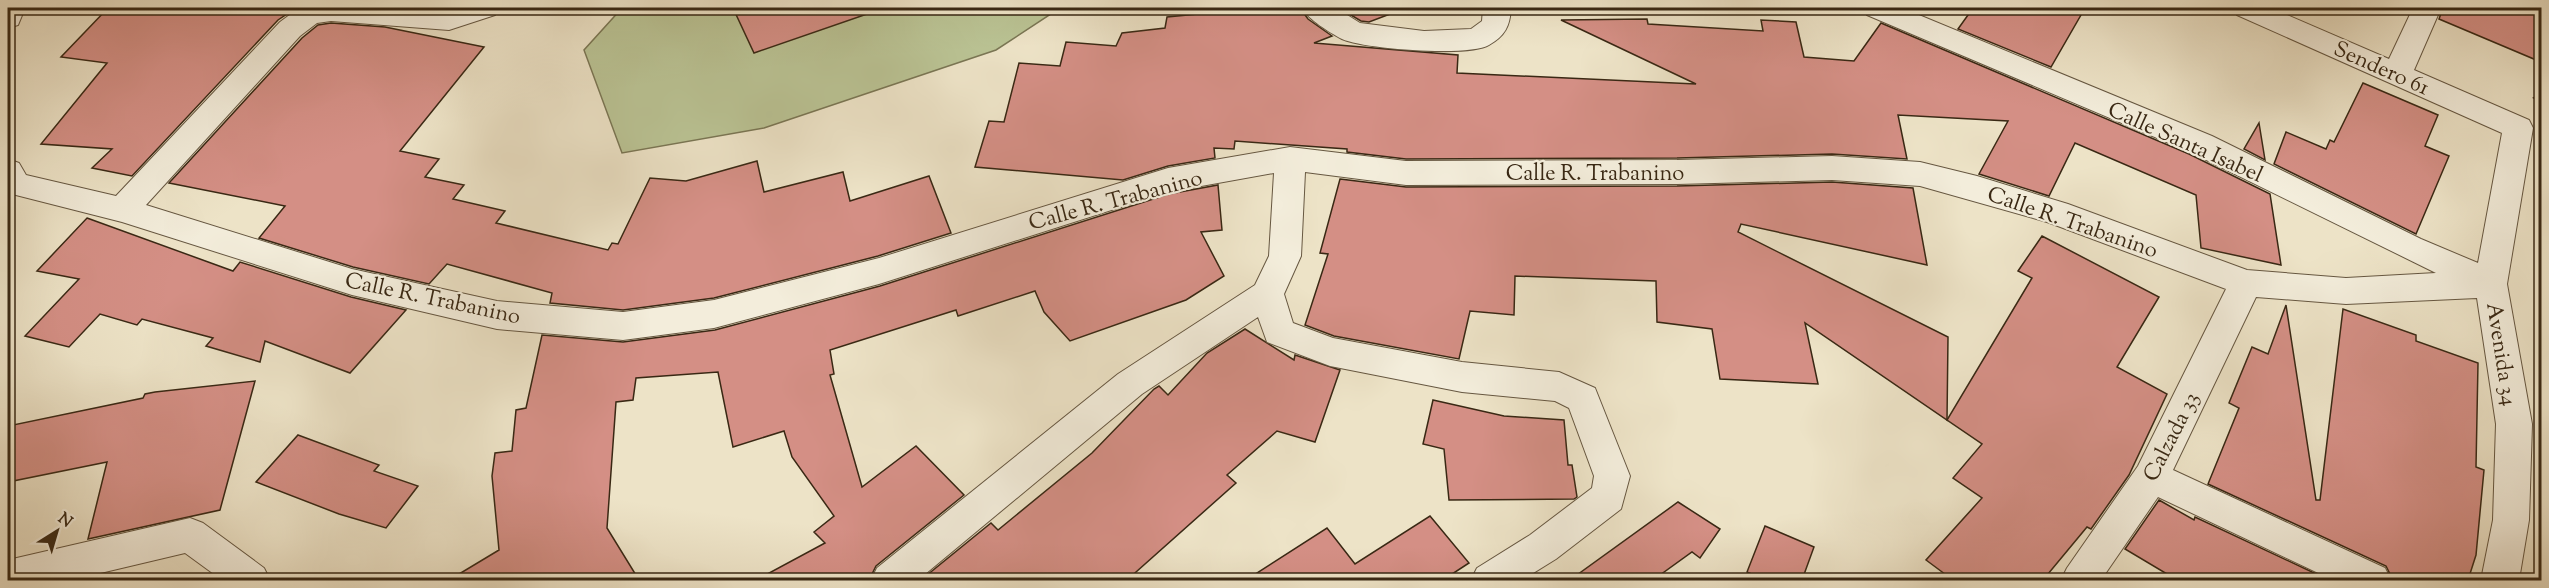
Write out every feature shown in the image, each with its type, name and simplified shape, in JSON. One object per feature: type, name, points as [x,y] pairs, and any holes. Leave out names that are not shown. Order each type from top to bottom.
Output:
[{"type":"street","points":[[8,18],[10,8]]},
{"type":"street","points":[[122,210],[290,29],[309,15],[331,11],[449,20],[485,8]]},
{"type":"street","points":[[1316,8],[1353,32],[1424,40],[1478,39],[1496,25],[1497,8]]},
{"type":"street","name":"Calle Santa Isabel","points":[[1876,8],[2201,144],[2410,248],[2491,284]]},
{"type":"street","name":"Sendero 61","points":[[2247,8],[2517,128]]},
{"type":"street","points":[[2397,74],[2427,8]]},
{"type":"street","name":"Avenida 34","points":[[2500,580],[2511,520],[2514,424],[2491,284],[2517,128]]},
{"type":"street","points":[[890,580],[1130,384],[1267,294],[1285,256],[1290,159]]},
{"type":"street","name":"Calle R. Trabanino","points":[[10,182],[122,210],[352,282],[497,315],[623,326],[725,311],[879,272],[1054,214],[1168,180],[1290,159],[1406,173],[1677,172],[1832,168],[1920,174],[1977,188],[2057,213],[2246,283],[2346,291],[2491,284]]},
{"type":"street","name":"Calzada 33","points":[[2080,580],[2151,477],[2246,283]]},
{"type":"street","points":[[1267,294],[1279,332],[1330,352],[1462,377],[1558,387],[1582,398],[1612,476],[1608,497],[1542,548],[1490,580]]},
{"type":"street","points":[[2151,477],[2372,580]]},
{"type":"street","points":[[8,578],[190,535],[251,580]]},
{"type":"green space","points":[[622,8],[1060,8],[996,50],[764,128],[622,153],[584,50]]},
{"type":"building","points":[[108,8],[296,8],[278,20],[132,176],[92,168],[112,149],[41,144],[107,63],[61,57]]},
{"type":"building","points":[[733,8],[869,8],[870,13],[754,53]]},
{"type":"building","points":[[1261,8],[1300,8],[1308,19],[1332,36],[1314,43],[1458,55],[1457,73],[1696,84],[1561,20],[1647,19],[1648,24],[1763,31],[1761,20],[1796,22],[1804,57],[1854,61],[1881,23],[2189,154],[2270,194],[2281,265],[2201,248],[2196,195],[2075,143],[2049,196],[1979,174],[2008,121],[1898,115],[1907,159],[1832,154],[1677,158],[1406,159],[1347,152],[1347,149],[1235,141],[1234,149],[1214,148],[1215,158],[1168,166],[1123,180],[975,167],[989,121],[1004,122],[1019,63],[1060,66],[1066,42],[1116,46],[1122,33],[1165,28],[1167,17]]},
{"type":"building","points":[[1339,8],[1397,8],[1398,11],[1369,22],[1361,21]]},
{"type":"building","points":[[1973,8],[2085,8],[2051,67],[1958,29]]},
{"type":"building","points":[[2443,8],[2541,8],[2541,62],[2439,19]]},
{"type":"building","points":[[331,23],[385,27],[484,47],[400,151],[439,159],[425,177],[464,185],[453,199],[505,211],[496,223],[608,250],[612,243],[618,244],[650,178],[686,181],[757,161],[764,192],[843,172],[850,201],[929,176],[951,233],[878,256],[714,298],[623,310],[550,303],[552,293],[447,264],[429,284],[353,267],[259,238],[285,206],[169,183],[302,38],[318,25]]},
{"type":"building","points":[[2363,83],[2438,115],[2425,146],[2449,156],[2416,234],[2274,164],[2286,132],[2326,149],[2330,140],[2334,142]]},
{"type":"building","points":[[2259,123],[2265,160],[2244,149]]},
{"type":"building","points":[[1340,179],[1406,187],[1677,186],[1832,182],[1913,188],[1927,265],[1741,224],[1738,232],[1948,337],[1947,420],[1805,323],[1818,384],[1720,379],[1712,329],[1657,322],[1656,281],[1515,276],[1514,315],[1470,311],[1459,359],[1334,336],[1305,325],[1328,254],[1320,253]]},
{"type":"building","points":[[1218,185],[1222,230],[1201,232],[1224,276],[1186,300],[1070,341],[1044,312],[1035,291],[958,316],[956,310],[830,350],[834,374],[830,375],[862,487],[916,446],[964,495],[876,566],[869,580],[756,580],[825,543],[814,532],[834,516],[792,457],[784,431],[733,447],[718,372],[636,378],[633,400],[616,402],[607,528],[639,580],[449,580],[499,550],[492,476],[495,453],[512,451],[516,410],[526,408],[542,335],[623,342],[715,330],[880,286],[1169,194]]},
{"type":"building","points":[[87,218],[233,271],[240,262],[351,297],[406,310],[350,373],[265,341],[260,362],[206,346],[213,338],[142,319],[137,325],[100,314],[69,347],[25,336],[79,279],[37,271]]},
{"type":"building","points":[[2042,236],[2159,297],[2117,367],[2167,394],[2129,475],[2091,529],[2087,527],[2043,580],[1953,580],[1926,560],[1982,498],[1953,478],[1982,444],[1947,420],[2032,278],[2018,271]]},
{"type":"building","points":[[2286,305],[2316,500],[2320,500],[2343,309],[2416,335],[2416,341],[2478,363],[2476,467],[2484,470],[2476,555],[2468,580],[2393,580],[2386,566],[2208,484],[2239,408],[2229,403],[2252,347],[2268,354]]},
{"type":"building","points":[[1245,329],[1294,360],[1295,355],[1340,370],[1315,442],[1277,431],[1227,475],[1236,483],[1127,580],[921,580],[991,523],[998,530],[1092,453],[1154,389],[1159,386],[1168,395],[1207,353]]},
{"type":"building","points":[[255,381],[220,510],[88,539],[107,462],[8,482],[8,426],[143,398],[145,394],[155,392]]},
{"type":"building","points":[[1433,400],[1504,416],[1564,420],[1568,465],[1572,465],[1577,497],[1574,499],[1449,500],[1444,449],[1423,444]]},
{"type":"building","points":[[298,435],[379,465],[374,471],[418,486],[386,528],[339,514],[256,482]]},
{"type":"building","points":[[2159,500],[2194,520],[2195,517],[2329,580],[2177,580],[2125,549]]},
{"type":"building","points":[[1678,502],[1720,529],[1700,558],[1692,552],[1653,580],[1570,580]]},
{"type":"building","points":[[1430,516],[1469,563],[1443,580],[1246,580],[1327,528],[1355,564]]},
{"type":"building","points":[[1765,526],[1814,547],[1802,580],[1765,580],[1747,572]]}]
